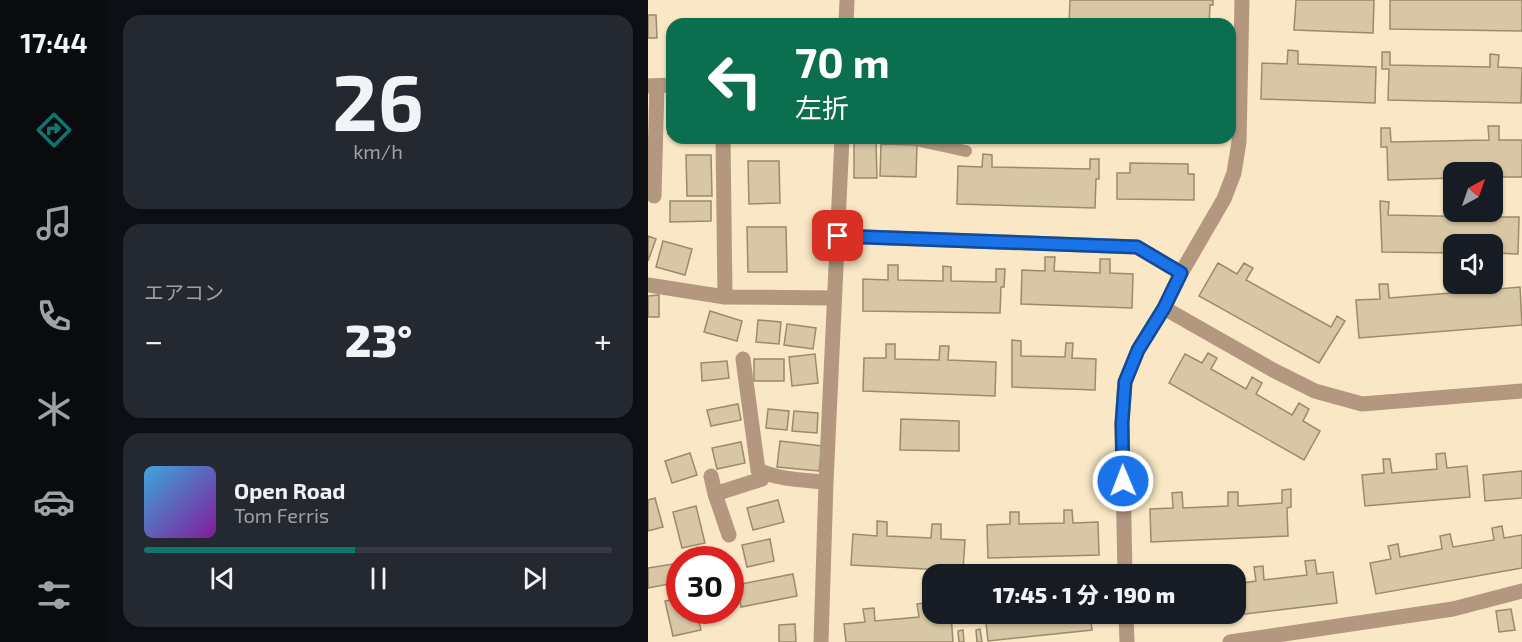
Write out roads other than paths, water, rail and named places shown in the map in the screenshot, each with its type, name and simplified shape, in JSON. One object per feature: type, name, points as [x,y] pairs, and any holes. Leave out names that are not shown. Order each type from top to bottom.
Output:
[{"type":"street","points":[[846,18],[847,0]]},
{"type":"street","points":[[1125,564],[1122,423],[1125,382],[1138,350],[1164,308],[1181,273],[1224,199],[1234,173],[1239,142],[1242,0]]},
{"type":"street","points":[[654,196],[659,85]]},
{"type":"street","points":[[723,144],[725,297]]},
{"type":"street","points":[[821,642],[842,144]]},
{"type":"street","points":[[838,236],[1137,247],[1181,273]]},
{"type":"street","points":[[648,285],[725,297],[834,298]]},
{"type":"street","points":[[1164,308],[1273,370],[1316,391],[1362,404],[1522,391]]},
{"type":"street","points":[[743,359],[758,470],[792,480],[826,482]]},
{"type":"street","points":[[715,494],[762,479],[765,473]]},
{"type":"street","points":[[711,476],[729,536]]},
{"type":"street","points":[[1230,642],[1453,609],[1522,591]]},
{"type":"street","points":[[1126,624],[1127,642]]},
{"type":"lane","points":[[934,144],[966,151]]}]
